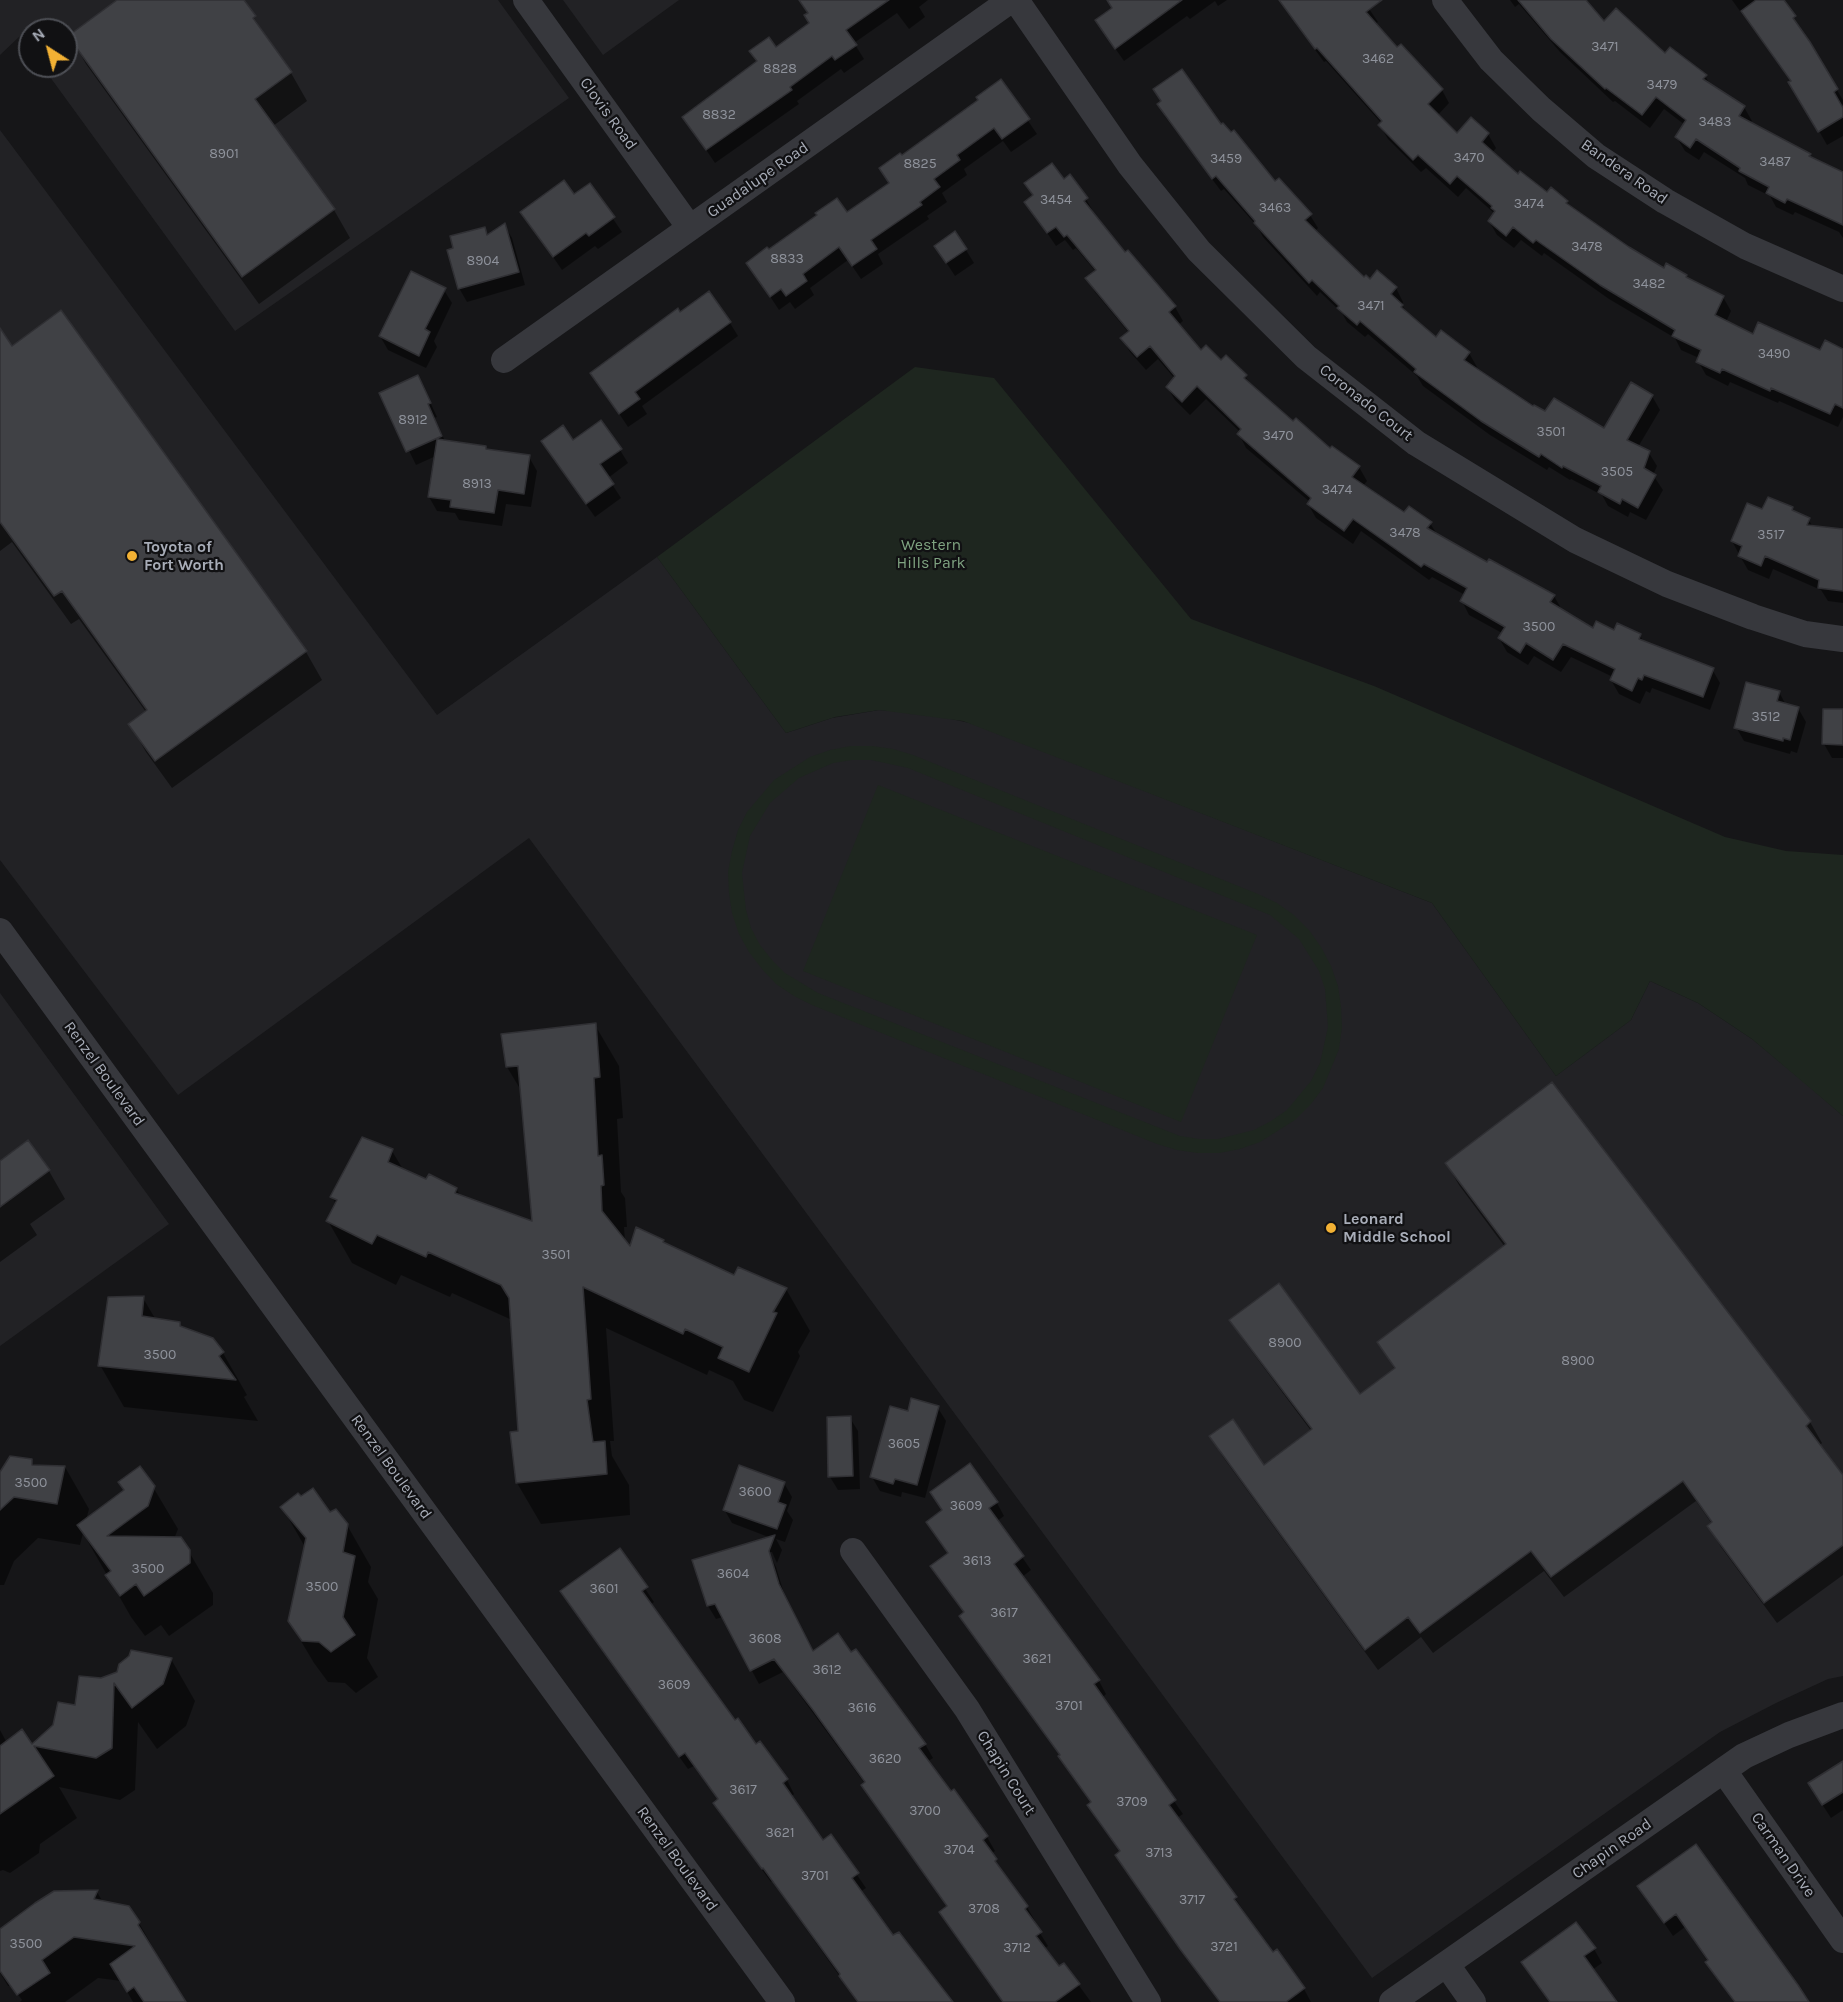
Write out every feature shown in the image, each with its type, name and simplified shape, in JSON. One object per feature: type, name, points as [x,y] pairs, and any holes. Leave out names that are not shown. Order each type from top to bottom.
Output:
[{"type":"street","name":"Clovis Road","points":[[526,0],[690,228]]},
{"type":"street","name":"Guadalupe Road","points":[[504,360],[1011,0]]},
{"type":"street","name":"Coronado Court","points":[[1016,0],[1130,165],[1199,250],[1306,357],[1416,443],[1575,540],[1667,584],[1805,634],[1843,639]]},
{"type":"street","name":"Bandera Road","points":[[1445,0],[1491,60],[1541,109],[1596,156],[1665,201],[1745,246],[1843,289]]},
{"type":"street","name":"Renzel Boulevard","points":[[0,931],[782,2002]]},
{"type":"street","name":"Chapin Court","points":[[853,1551],[967,1709],[1148,2002]]},
{"type":"street","name":"Chapin Road","points":[[1392,2002],[1744,1756],[1843,1714]]},
{"type":"street","name":"Carman Drive","points":[[1724,1771],[1843,1940]]},
{"type":"street","points":[[1447,1965],[1473,2002]]},
{"type":"shaded area","points":[[0,0],[498,0],[569,98],[235,331],[51,78],[78,78],[78,18],[18,18],[18,38],[0,55]]},
{"type":"shaded area","points":[[563,0],[679,0],[603,55]]},
{"type":"shaded area","name":"Leonard Middle School","points":[[0,130],[437,715],[657,557],[786,733],[832,718],[879,710],[925,713],[974,724],[1432,903],[1556,1076],[1631,1020],[1650,981],[1698,1003],[1752,1039],[1805,1083],[1843,1116],[1843,1676],[1828,1679],[1720,1732],[1372,1978],[529,838],[178,1095],[0,860]]},
{"type":"shaded area","points":[[0,993],[169,1224],[0,1346]]},
{"type":"green space","name":"Western Hills Park","points":[[915,367],[994,378],[1191,619],[1374,686],[1725,837],[1786,851],[1843,855],[1843,1116],[1752,1039],[1698,1003],[1650,981],[1631,1020],[1556,1076],[1432,903],[963,721],[879,710],[835,717],[786,733],[657,557]]},
{"type":"green space","points":[[851,746],[872,746],[913,755],[1277,903],[1309,930],[1331,966],[1338,986],[1342,1027],[1339,1049],[1323,1088],[1295,1120],[1260,1142],[1219,1153],[1177,1150],[1157,1144],[812,1005],[776,984],[749,952],[739,934],[732,913],[728,872],[732,851],[738,830],[747,812],[774,780],[810,757]],"holes":[[[871,760],[908,768],[1270,915],[1299,939],[1319,971],[1325,989],[1328,1027],[1320,1063],[1311,1081],[1287,1110],[1254,1130],[1218,1139],[1180,1136],[818,993],[785,973],[760,945],[751,928],[746,910],[742,873],[750,836],[770,803],[799,778],[833,763]]]},
{"type":"green space","points":[[878,785],[1257,935],[1181,1122],[803,971]]},
{"type":"building","points":[[117,0],[244,0],[256,16],[253,18],[292,72],[255,99],[335,209],[242,277],[78,50],[78,29]]},
{"type":"building","points":[[799,0],[889,0],[846,30],[857,45],[835,60],[832,56],[790,87],[792,90],[706,150],[682,117],[757,61],[749,51],[769,37],[776,47],[809,23],[804,15],[808,13]]},
{"type":"building","points":[[1107,0],[1182,0],[1115,49],[1095,20],[1112,8]]},
{"type":"building","points":[[1279,0],[1382,0],[1366,12],[1397,47],[1401,44],[1443,89],[1428,104],[1457,133],[1471,117],[1489,133],[1482,142],[1518,174],[1520,171],[1547,192],[1551,187],[1568,201],[1566,203],[1629,247],[1664,268],[1666,263],[1687,275],[1686,277],[1724,296],[1715,315],[1753,334],[1758,322],[1820,350],[1825,340],[1843,349],[1843,408],[1835,404],[1830,414],[1771,388],[1770,391],[1722,369],[1720,373],[1696,362],[1701,350],[1672,336],[1675,330],[1600,285],[1536,240],[1533,243],[1513,227],[1506,236],[1488,221],[1495,211],[1491,208],[1492,206],[1457,176],[1450,184],[1418,155],[1413,160],[1378,125],[1382,121],[1317,48],[1315,49]]},
{"type":"building","points":[[1518,0],[1586,0],[1604,21],[1616,8],[1665,53],[1670,47],[1707,75],[1703,79],[1745,106],[1739,116],[1811,154],[1809,156],[1843,172],[1843,225],[1787,199],[1785,203],[1766,193],[1769,187],[1739,171],[1740,168],[1696,139],[1690,148],[1675,137],[1686,120],[1656,97],[1642,115],[1605,89],[1551,39]]},
{"type":"building","points":[[1756,0],[1784,0],[1796,16],[1793,18],[1838,89],[1834,92],[1843,108],[1843,117],[1818,132],[1788,82],[1791,81],[1741,11]]},
{"type":"building","points":[[1182,69],[1221,124],[1223,123],[1231,132],[1234,130],[1275,181],[1279,178],[1312,214],[1305,220],[1364,277],[1366,275],[1370,279],[1377,270],[1397,287],[1391,294],[1403,305],[1401,307],[1436,337],[1441,330],[1470,352],[1464,360],[1533,406],[1545,411],[1554,398],[1604,428],[1631,382],[1653,395],[1627,440],[1650,451],[1644,468],[1656,475],[1638,508],[1622,499],[1620,504],[1598,492],[1601,486],[1563,466],[1562,468],[1541,454],[1539,457],[1481,421],[1414,372],[1416,369],[1360,321],[1357,325],[1337,308],[1339,306],[1312,280],[1309,283],[1254,223],[1255,221],[1216,176],[1212,179],[1157,104],[1161,101],[1153,89]]},
{"type":"building","points":[[1001,79],[1030,119],[1002,139],[994,128],[957,155],[960,160],[934,179],[940,187],[920,202],[922,205],[871,240],[877,249],[852,266],[839,247],[803,274],[807,281],[786,296],[781,289],[770,297],[746,263],[817,215],[815,213],[837,198],[847,212],[889,183],[879,168],[900,153],[902,155],[978,100],[976,97]]},
{"type":"building","points":[[1052,163],[1064,179],[1070,174],[1088,198],[1084,201],[1125,252],[1128,250],[1176,306],[1169,312],[1201,350],[1206,345],[1221,360],[1226,355],[1247,375],[1244,378],[1293,421],[1296,418],[1330,448],[1332,446],[1360,466],[1352,477],[1404,512],[1409,506],[1432,522],[1427,528],[1487,562],[1489,559],[1555,595],[1550,602],[1593,628],[1596,621],[1614,630],[1617,623],[1641,634],[1639,639],[1714,668],[1703,697],[1644,675],[1642,680],[1638,678],[1632,691],[1610,680],[1615,669],[1563,644],[1553,660],[1526,643],[1520,653],[1498,638],[1505,627],[1460,601],[1467,588],[1424,564],[1421,567],[1353,519],[1344,531],[1307,504],[1311,498],[1237,434],[1241,429],[1197,386],[1182,402],[1166,387],[1175,376],[1150,346],[1137,357],[1120,338],[1129,331],[1085,278],[1096,270],[1067,235],[1064,237],[1056,227],[1047,233],[1024,202],[1033,195],[1024,183]]},
{"type":"building","points":[[564,180],[574,194],[590,183],[615,217],[589,236],[586,233],[553,257],[520,212]]},
{"type":"building","points":[[505,223],[519,272],[458,289],[447,250],[453,248],[450,236],[485,227],[487,235]]},
{"type":"building","points":[[955,231],[967,249],[946,263],[934,246]]},
{"type":"building","points":[[411,271],[446,288],[425,329],[430,332],[419,356],[379,336]]},
{"type":"building","points":[[709,291],[731,322],[635,392],[640,399],[619,414],[590,373],[678,308],[680,312]]},
{"type":"building","name":"Toyota of Fort Worth","points":[[61,310],[307,651],[155,761],[128,724],[147,710],[62,591],[54,596],[0,522],[0,328],[12,346]]},
{"type":"building","points":[[418,375],[431,403],[428,404],[442,436],[406,452],[379,393]]},
{"type":"building","points":[[601,420],[622,449],[600,464],[614,484],[586,504],[541,441],[563,425],[573,440]]},
{"type":"building","points":[[437,439],[530,455],[524,494],[498,490],[494,513],[450,507],[451,500],[428,497]]},
{"type":"building","points":[[1768,497],[1793,507],[1792,510],[1810,518],[1807,525],[1843,529],[1843,591],[1818,588],[1819,580],[1765,556],[1761,566],[1738,556],[1742,546],[1731,541],[1747,503],[1762,509]]},
{"type":"building","points":[[1746,682],[1780,691],[1777,701],[1799,707],[1790,740],[1783,738],[1783,741],[1734,728]]},
{"type":"building","points":[[1823,709],[1843,709],[1843,745],[1822,744]]},
{"type":"building","points":[[596,1023],[600,1077],[594,1078],[598,1156],[602,1155],[604,1185],[601,1186],[602,1211],[630,1246],[636,1227],[734,1275],[738,1267],[787,1288],[773,1312],[777,1313],[749,1372],[718,1358],[723,1347],[685,1329],[683,1334],[583,1287],[591,1399],[587,1400],[593,1442],[605,1441],[607,1474],[516,1483],[510,1432],[518,1431],[509,1298],[501,1285],[428,1252],[426,1257],[377,1235],[372,1244],[326,1221],[337,1200],[330,1197],[362,1137],[393,1149],[388,1162],[426,1179],[429,1174],[457,1188],[455,1193],[532,1221],[518,1066],[506,1067],[501,1034]]},
{"type":"building","points":[[1552,1082],[1811,1421],[1806,1426],[1843,1475],[1843,1545],[1764,1603],[1707,1526],[1712,1522],[1683,1481],[1551,1577],[1531,1551],[1420,1633],[1408,1617],[1365,1650],[1209,1436],[1233,1419],[1264,1465],[1312,1429],[1229,1320],[1279,1283],[1360,1394],[1395,1368],[1377,1342],[1506,1244],[1445,1163]]},
{"type":"building","points":[[28,1140],[50,1170],[0,1207],[0,1161]]},
{"type":"building","points":[[144,1296],[142,1316],[180,1322],[180,1326],[213,1338],[224,1352],[219,1356],[236,1380],[98,1366],[108,1297]]},
{"type":"building","points":[[911,1398],[939,1406],[917,1485],[895,1479],[893,1484],[870,1477],[890,1406],[908,1411]]},
{"type":"building","points":[[851,1416],[853,1476],[828,1477],[827,1417]]},
{"type":"building","points":[[10,1456],[32,1459],[32,1465],[65,1466],[57,1504],[14,1497],[0,1510],[0,1472]]},
{"type":"building","points":[[970,1463],[998,1502],[989,1508],[1024,1556],[1014,1564],[1100,1680],[1094,1684],[1176,1800],[1169,1805],[1237,1897],[1234,1899],[1273,1952],[1277,1949],[1305,1988],[1286,2002],[1220,2002],[1115,1855],[1120,1851],[1087,1805],[1091,1802],[1058,1756],[1060,1755],[959,1616],[964,1612],[930,1566],[948,1553],[926,1522],[942,1510],[930,1492]]},
{"type":"building","points":[[739,1465],[785,1482],[778,1502],[786,1505],[777,1529],[723,1510]]},
{"type":"building","points":[[140,1466],[155,1486],[148,1506],[107,1536],[181,1537],[190,1550],[190,1563],[144,1596],[136,1584],[120,1596],[105,1575],[111,1571],[77,1525],[124,1490],[118,1482]]},
{"type":"building","points":[[313,1488],[330,1512],[336,1509],[348,1524],[343,1552],[355,1556],[343,1617],[355,1635],[331,1652],[319,1642],[302,1641],[288,1621],[306,1538],[280,1507],[298,1493],[301,1496]]},
{"type":"building","points":[[775,1535],[769,1551],[779,1584],[813,1651],[838,1633],[851,1652],[856,1649],[926,1744],[919,1748],[951,1791],[954,1789],[988,1836],[983,1840],[997,1859],[995,1861],[1028,1906],[1025,1909],[1042,1932],[1036,1936],[1059,1966],[1064,1963],[1080,1984],[1055,2002],[1003,2002],[939,1912],[947,1906],[861,1785],[865,1782],[813,1710],[774,1659],[750,1671],[715,1604],[707,1606],[692,1560]]},
{"type":"building","points":[[620,1548],[648,1587],[642,1591],[735,1720],[738,1718],[756,1744],[760,1741],[788,1779],[783,1783],[823,1840],[831,1834],[859,1873],[852,1878],[893,1935],[899,1932],[953,2002],[858,2002],[763,1868],[713,1803],[718,1799],[685,1753],[679,1757],[560,1591]]},
{"type":"building","points":[[131,1650],[172,1658],[163,1684],[132,1708],[114,1683],[112,1748],[96,1758],[34,1746],[54,1776],[0,1814],[0,1746],[22,1729],[32,1744],[53,1725],[58,1702],[75,1705],[79,1676],[101,1678],[117,1672],[119,1664],[129,1656]]},
{"type":"building","points":[[1843,1761],[1843,1792],[1822,1805],[1808,1783]]},
{"type":"building","points":[[1696,1844],[1809,2002],[1735,2002],[1705,1962],[1708,1960],[1676,1914],[1664,1923],[1637,1886]]},
{"type":"building","points":[[98,1890],[94,1899],[129,1906],[140,1922],[138,1925],[186,2002],[144,2002],[134,1987],[127,1992],[110,1964],[135,1946],[74,1937],[42,1960],[50,1973],[17,1995],[0,1971],[0,1929],[54,1891]]},
{"type":"building","points":[[1576,1922],[1596,1948],[1584,1956],[1617,2002],[1550,2002],[1521,1962]]},
{"type":"place","name":"Toyota of Fort Worth","points":[[132,556]]},
{"type":"place","name":"Leonard Middle School","points":[[1331,1228]]}]
